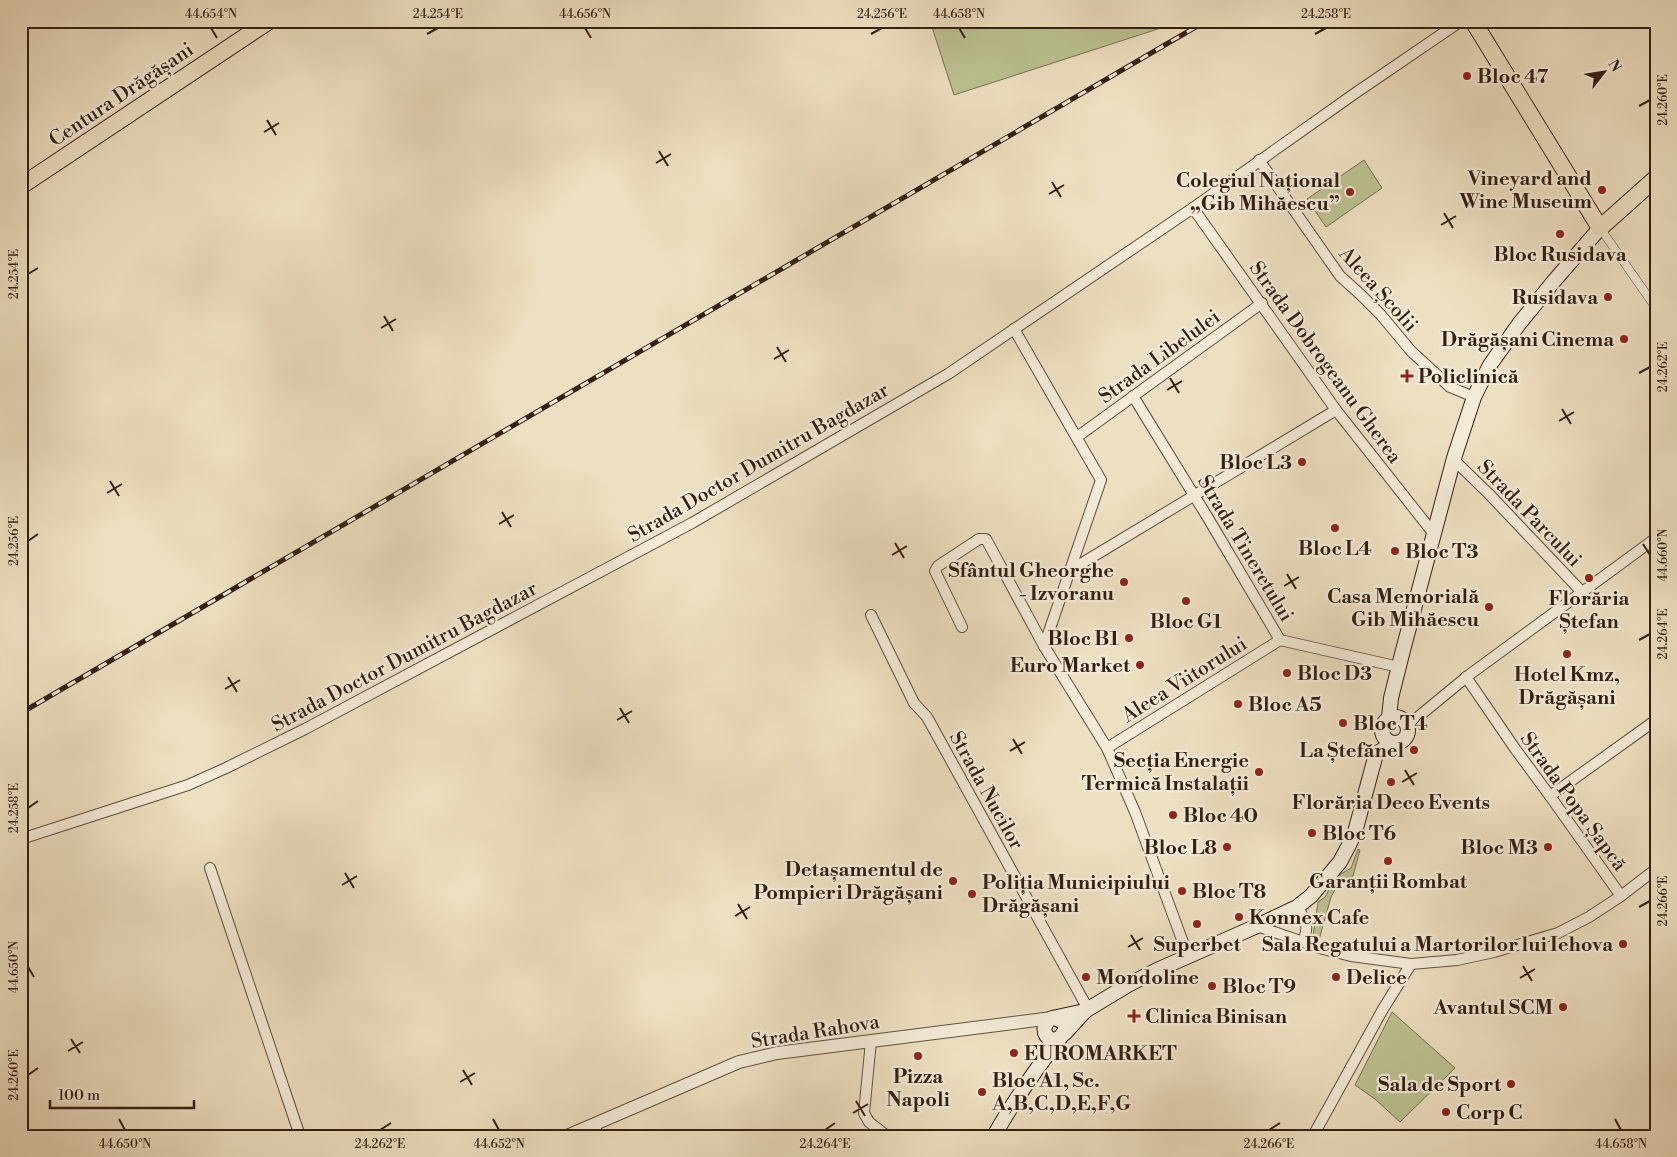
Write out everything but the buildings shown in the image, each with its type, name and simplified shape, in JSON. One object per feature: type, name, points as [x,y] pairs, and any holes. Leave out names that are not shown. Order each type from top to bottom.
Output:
[{"type":"main road","name":"Centura Drăgășani","points":[[21,186],[269,21]]},
{"type":"main road","points":[[1473,21],[1600,228]]},
{"type":"main road","points":[[1049,1025],[1087,1010],[1128,985],[1297,906],[1311,896],[1340,862],[1355,832],[1383,724],[1389,718],[1391,698],[1434,534],[1454,460],[1474,397],[1490,365],[1554,281],[1600,228],[1656,178]]},
{"type":"main road","points":[[1376,754],[1406,737],[1407,726],[1401,719],[1389,718]]},
{"type":"main road","points":[[1382,732],[1386,739],[1393,743]]},
{"type":"main road","points":[[994,1136],[1006,1114],[1042,1061],[1087,1010]]},
{"type":"main road","points":[[1042,1061],[1049,1025],[1059,1019],[1065,1025],[1063,1036]]},
{"type":"main road","points":[[1049,1025],[1052,1040],[1063,1036]]},
{"type":"street","name":"Strada Doctor Dumitru Bagdazar","points":[[21,839],[188,785],[305,729],[692,523],[948,374],[1193,208],[1259,160],[1461,21]]},
{"type":"street","name":"Aleea Școlii","points":[[1259,160],[1340,276],[1381,315],[1411,351],[1444,382],[1450,387],[1474,397]]},
{"type":"street","name":"Strada Dobrogeanu Gherea","points":[[1193,208],[1336,410],[1434,534]]},
{"type":"street","points":[[1600,228],[1656,308]]},
{"type":"street","name":"Strada Libelulei","points":[[1077,436],[1262,303]]},
{"type":"street","points":[[1014,329],[1101,480],[1044,646]]},
{"type":"street","name":"Strada Tineretului","points":[[1133,396],[1280,640],[1399,667]]},
{"type":"street","points":[[1069,571],[1336,410]]},
{"type":"street","name":"Strada Parcului","points":[[1454,460],[1489,494],[1581,592]]},
{"type":"street","points":[[1407,726],[1466,677],[1656,538]]},
{"type":"street","points":[[962,627],[935,571],[938,566],[979,539],[986,539],[1044,646],[1107,748],[1135,812],[1188,956]]},
{"type":"street","name":"Strada Nucilor","points":[[871,615],[914,704],[927,718],[1087,1010]]},
{"type":"street","name":"Aleea Viitorului","points":[[1107,748],[1280,640]]},
{"type":"street","name":"Strada Popa Șapcă","points":[[1466,677],[1621,896]]},
{"type":"street","points":[[1550,796],[1656,720]]},
{"type":"street","points":[[210,868],[300,1136]]},
{"type":"street","points":[[1257,926],[1351,956],[1412,964],[1456,960],[1543,939],[1589,917],[1621,896],[1656,869]]},
{"type":"street","points":[[1297,906],[1307,922],[1303,942]]},
{"type":"street","points":[[1312,1136],[1379,1017],[1412,964]]},
{"type":"street","name":"Strada Rahova","points":[[567,1136],[596,1130],[739,1062],[776,1053],[1023,1022],[1049,1025]]},
{"type":"street","points":[[871,1041],[864,1113],[869,1122],[887,1136]]},
{"type":"green space","points":[[930,21],[1162,21],[1164,27],[954,95]]},
{"type":"green space","points":[[1364,160],[1382,188],[1326,227],[1307,199]]},
{"type":"green space","points":[[1358,849],[1360,850],[1353,876],[1338,884],[1331,897],[1319,940],[1313,936],[1318,902],[1325,897],[1336,877],[1351,868]]},
{"type":"green space","points":[[1392,1012],[1455,1068],[1400,1122],[1375,1099],[1355,1085]]},
{"type":"railway","points":[[21,713],[1206,21]]},
{"type":"place","name":"Bloc 47","points":[[1467,76]]},
{"type":"place","name":"Vineyard and Wine Museum","points":[[1602,190]]},
{"type":"place","name":"Colegiul Național „Gib Mihăescu”","points":[[1350,192]]},
{"type":"place","name":"Bloc Rusidava","points":[[1560,234]]},
{"type":"place","name":"Rusidava","points":[[1608,297]]},
{"type":"place","name":"Drăgășani Cinema","points":[[1624,339]]},
{"type":"place","name":"Policlinică","points":[[1407,376]]},
{"type":"place","name":"Bloc L3","points":[[1302,462]]},
{"type":"place","name":"Bloc L4","points":[[1335,528]]},
{"type":"place","name":"Bloc T3","points":[[1395,551]]},
{"type":"place","name":"Florăria Ștefan","points":[[1589,578]]},
{"type":"place","name":"Sfântul Gheorghe - Izvoranu","points":[[1124,582]]},
{"type":"place","name":"Bloc G1","points":[[1186,601]]},
{"type":"place","name":"Casa Memorială Gib Mihăescu","points":[[1489,607]]},
{"type":"place","name":"Bloc B1","points":[[1129,638]]},
{"type":"place","name":"Hotel Kmz, Drăgășani","points":[[1567,654]]},
{"type":"place","name":"Euro Market","points":[[1140,665]]},
{"type":"place","name":"Bloc D3","points":[[1287,673]]},
{"type":"place","name":"Bloc A5","points":[[1238,704]]},
{"type":"place","name":"Bloc T4","points":[[1343,723]]},
{"type":"place","name":"La Ștefănel","points":[[1414,750]]},
{"type":"place","name":"Secția Energie Termică Instalații","points":[[1259,772]]},
{"type":"place","name":"Florăria Deco Events","points":[[1391,782]]},
{"type":"place","name":"Bloc 40","points":[[1173,815]]},
{"type":"place","name":"Bloc T6","points":[[1312,833]]},
{"type":"place","name":"Bloc L8","points":[[1227,847]]},
{"type":"place","name":"Bloc M3","points":[[1548,847]]},
{"type":"place","name":"Garanții Rombat","points":[[1388,861]]},
{"type":"place","name":"Detașamentul de Pompieri Drăgășani","points":[[953,881]]},
{"type":"place","name":"Bloc T8","points":[[1182,891]]},
{"type":"place","name":"Poliția Municipiului Drăgășani","points":[[972,894]]},
{"type":"place","name":"Konnex Cafe","points":[[1239,917]]},
{"type":"place","name":"Superbet","points":[[1197,924]]},
{"type":"place","name":"Sala Regatului a Martorilor lui Iehova","points":[[1623,944]]},
{"type":"place","name":"Mondoline","points":[[1086,977]]},
{"type":"place","name":"Delice","points":[[1336,977]]},
{"type":"place","name":"Bloc T9","points":[[1212,986]]},
{"type":"place","name":"Avantul SCM","points":[[1563,1007]]},
{"type":"place","name":"Clinica Binisan","points":[[1134,1016]]},
{"type":"place","name":"EUROMARKET","points":[[1014,1053]]},
{"type":"place","name":"Pizza Napoli","points":[[918,1056]]},
{"type":"place","name":"Sala de Sport","points":[[1511,1084]]},
{"type":"place","name":"Bloc A1, Sc. A,B,C,D,E,F,G","points":[[982,1092]]},
{"type":"place","name":"Corp C","points":[[1446,1112]]}]
